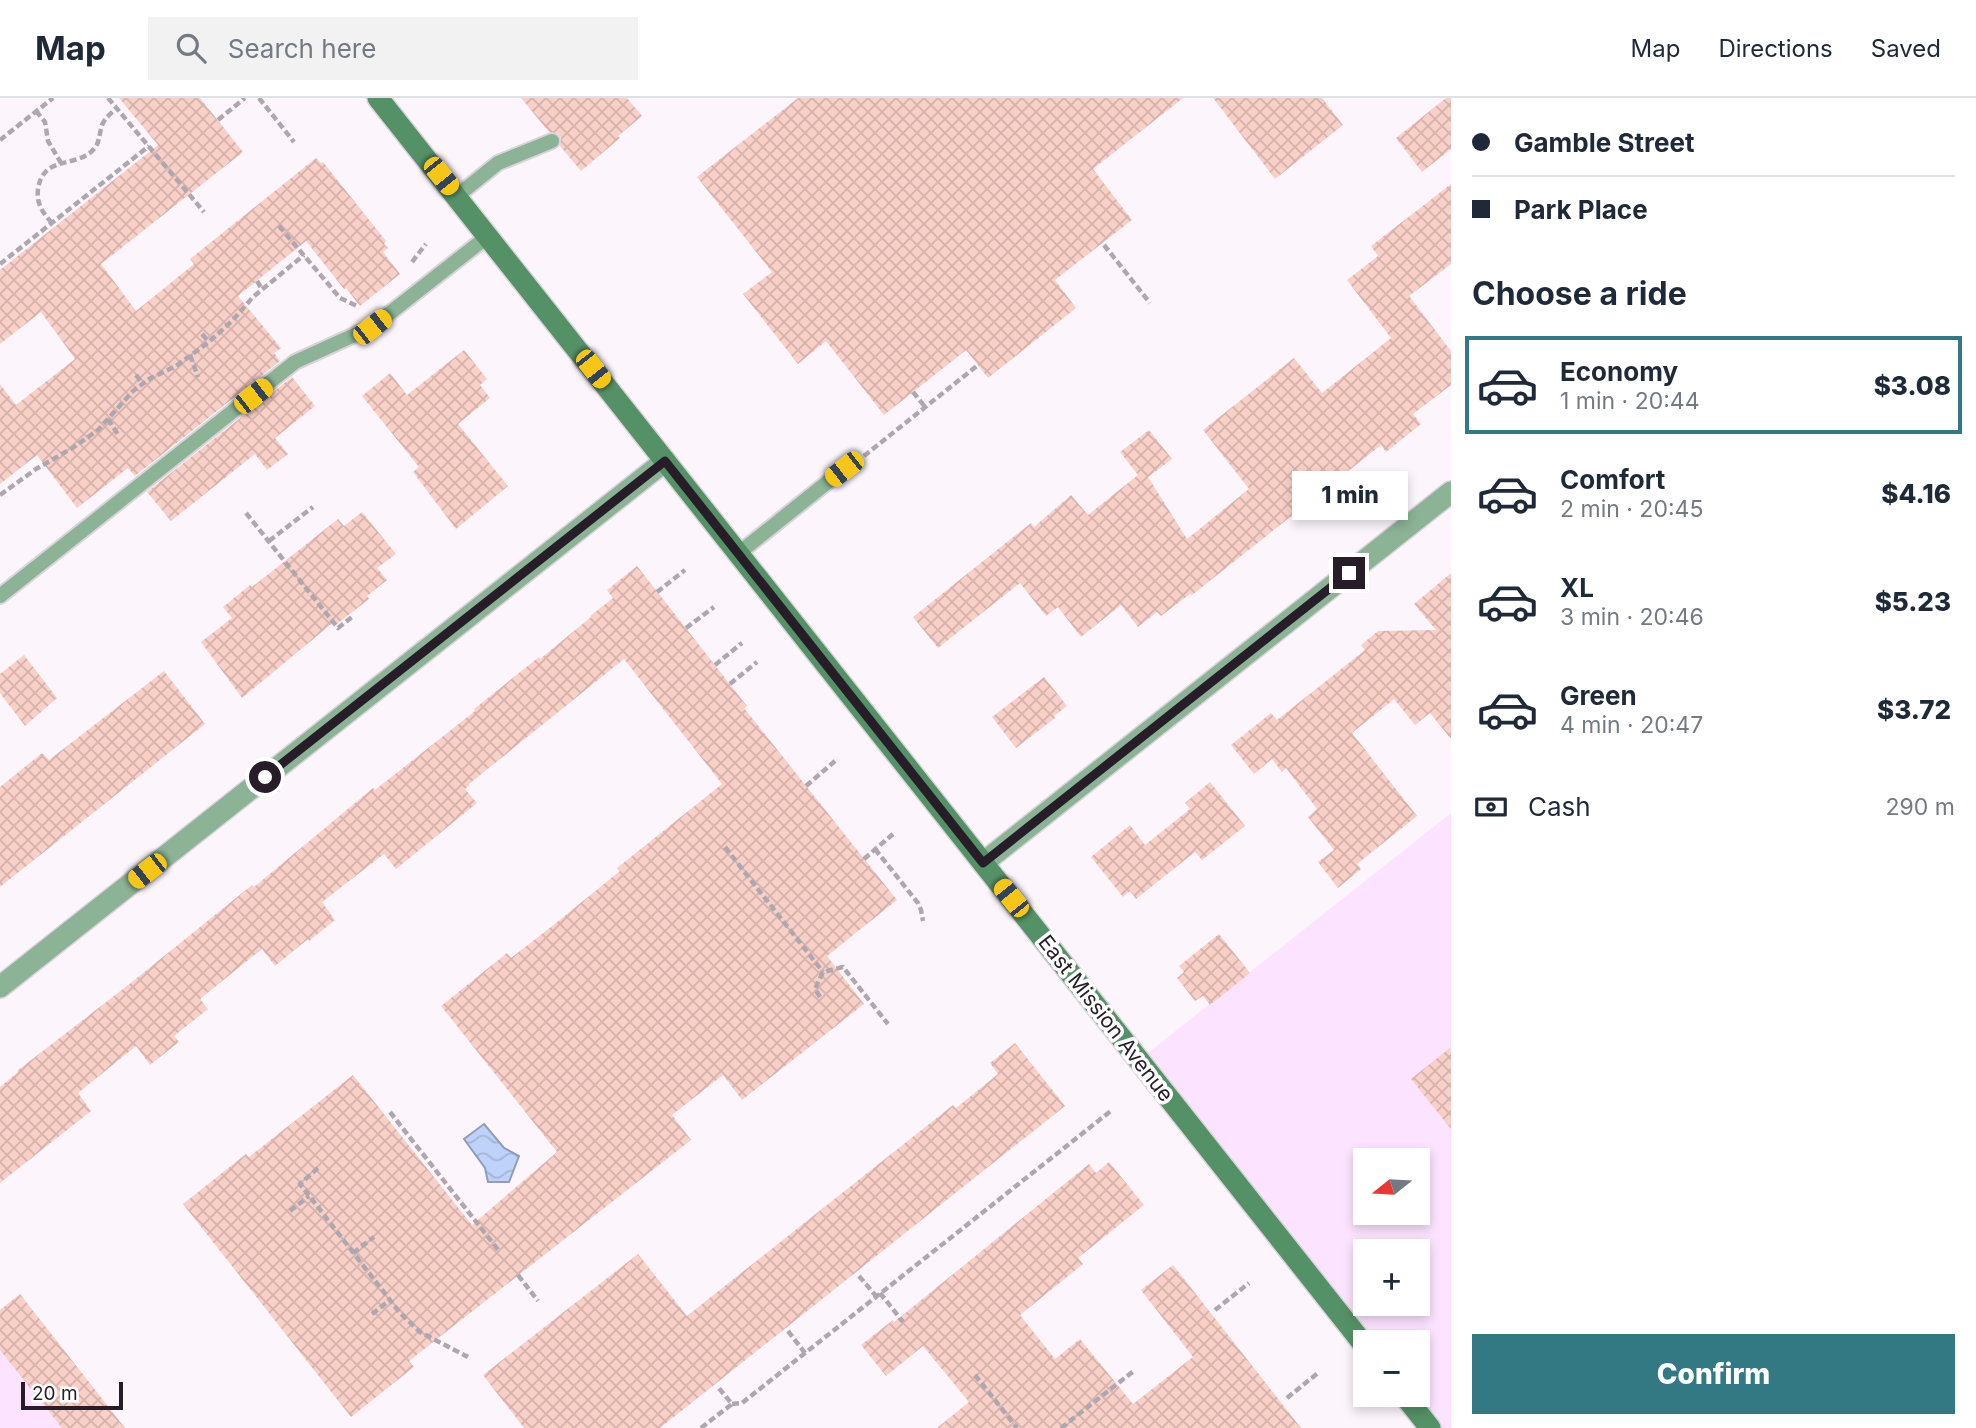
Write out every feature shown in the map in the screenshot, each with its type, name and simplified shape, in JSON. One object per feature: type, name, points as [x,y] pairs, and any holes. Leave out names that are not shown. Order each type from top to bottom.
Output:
[{"type":"main road","name":"East Mission Avenue","points":[[378,98],[1353,1331]]},
{"type":"main road","points":[[1413,1407],[1430,1428]]},
{"type":"street","points":[[0,986],[665,461]]},
{"type":"street","points":[[983,863],[1451,492]]},
{"type":"lane","points":[[457,196],[498,163],[552,141]]},
{"type":"lane","points":[[0,596],[295,362],[372,327],[488,236]]},
{"type":"lane","points":[[739,554],[844,469]]},
{"type":"path","points":[[0,140],[53,98]]},
{"type":"path","points":[[108,98],[204,212]]},
{"type":"path","points":[[218,120],[245,98]]},
{"type":"path","points":[[260,98],[293,142]]},
{"type":"path","points":[[52,223],[37,198],[38,186],[47,170],[83,157],[96,148],[103,122],[117,108]]},
{"type":"path","points":[[36,111],[45,122],[48,141],[61,163]]},
{"type":"path","points":[[0,264],[149,146]]},
{"type":"path","points":[[279,226],[340,298],[365,306]]},
{"type":"path","points":[[406,269],[426,244]]},
{"type":"path","points":[[1104,244],[1150,303]]},
{"type":"path","points":[[0,495],[98,430],[133,391],[209,342],[262,289],[304,255]]},
{"type":"path","points":[[257,281],[262,289]]},
{"type":"path","points":[[202,334],[209,342]]},
{"type":"path","points":[[190,355],[198,377]]},
{"type":"path","points":[[864,456],[978,365]]},
{"type":"path","points":[[136,375],[143,384]]},
{"type":"path","points":[[913,392],[925,407]]},
{"type":"path","points":[[108,419],[119,436]]},
{"type":"path","points":[[269,541],[313,507]]},
{"type":"path","points":[[246,513],[338,628],[352,617]]},
{"type":"path","points":[[657,592],[685,570]]},
{"type":"path","points":[[687,628],[714,607]]},
{"type":"path","points":[[715,665],[742,643]]},
{"type":"path","points":[[730,684],[757,662]]},
{"type":"path","points":[[806,786],[835,761]]},
{"type":"path","points":[[864,859],[893,835]]},
{"type":"path","points":[[725,847],[823,972]]},
{"type":"path","points":[[875,849],[918,904],[923,921]]},
{"type":"path","points":[[823,972],[843,967],[888,1024]]},
{"type":"path","points":[[820,997],[815,989],[823,972]]},
{"type":"path","points":[[703,1428],[732,1404],[742,1403],[1112,1110]]},
{"type":"path","points":[[390,1112],[499,1251]]},
{"type":"path","points":[[318,1168],[300,1184],[390,1300],[420,1332],[468,1357]]},
{"type":"path","points":[[290,1211],[309,1196]]},
{"type":"path","points":[[354,1253],[374,1237]]},
{"type":"path","points":[[518,1275],[538,1301]]},
{"type":"path","points":[[859,1276],[903,1322]]},
{"type":"path","points":[[1215,1310],[1249,1283]]},
{"type":"path","points":[[372,1314],[390,1300]]},
{"type":"path","points":[[788,1331],[805,1353]]},
{"type":"path","points":[[1061,1428],[1135,1370]]},
{"type":"path","points":[[1287,1398],[1319,1372]]},
{"type":"path","points":[[975,1375],[1017,1428]]},
{"type":"path","points":[[718,1387],[732,1404]]},
{"type":"shaded area","points":[[1451,813],[1451,1428],[1430,1428],[1413,1407],[1430,1407],[1430,1330],[1355,1330],[1139,1060]]},
{"type":"shaded area","points":[[17,1297],[120,1428],[0,1428],[0,1310]]},
{"type":"water","points":[[484,1124],[504,1148],[519,1156],[509,1182],[488,1182],[485,1168],[464,1139]]},
{"type":"building","points":[[119,98],[200,98],[243,152],[101,264],[136,311],[194,264],[190,259],[316,158],[323,162],[386,241],[384,244],[388,248],[383,252],[400,274],[360,306],[306,241],[238,296],[281,348],[274,353],[280,361],[135,476],[128,468],[77,508],[37,455],[0,484],[0,384],[16,405],[75,359],[41,312],[0,344],[0,270],[158,145]]},
{"type":"building","points":[[521,98],[627,98],[642,116],[581,171],[560,146],[561,138],[558,134],[549,132]]},
{"type":"building","points":[[798,98],[1183,98],[1093,169],[1132,220],[1055,280],[1076,308],[988,378],[966,350],[884,415],[826,341],[798,364],[743,294],[772,272],[697,177]]},
{"type":"building","points":[[1213,98],[1322,98],[1343,125],[1275,179]]},
{"type":"building","points":[[1446,98],[1451,98],[1451,149],[1422,172],[1396,138]]},
{"type":"building","points":[[1451,184],[1451,264],[1409,296],[1451,351],[1451,385],[1413,414],[1421,424],[1386,452],[1381,445],[1192,595],[1161,616],[1157,612],[1138,627],[1121,605],[1081,637],[1058,607],[1046,616],[1020,583],[938,648],[913,617],[1031,523],[1034,527],[1071,495],[1088,515],[1138,475],[1120,452],[1149,430],[1172,459],[1148,477],[1187,539],[1249,489],[1203,430],[1294,358],[1322,393],[1391,338],[1347,280],[1378,256],[1371,246]]},
{"type":"building","points":[[464,350],[487,379],[480,385],[490,398],[458,424],[508,486],[456,529],[413,472],[419,467],[362,396],[390,373],[407,395]]},
{"type":"building","points":[[292,377],[315,406],[275,438],[288,454],[267,470],[255,454],[171,521],[147,492]]},
{"type":"building","points":[[362,512],[396,554],[377,568],[387,580],[367,596],[369,599],[337,624],[335,621],[242,698],[201,642],[232,618],[223,607],[338,519],[344,526]]},
{"type":"building","points":[[637,566],[747,706],[744,708],[897,900],[827,956],[864,1004],[742,1100],[723,1075],[672,1115],[691,1140],[409,1361],[414,1367],[351,1417],[183,1204],[246,1154],[249,1157],[353,1075],[472,1225],[557,1152],[441,1006],[507,953],[511,958],[551,927],[620,871],[617,868],[722,784],[624,659],[469,784],[465,789],[477,803],[396,869],[384,854],[322,902],[335,920],[309,941],[308,939],[275,966],[262,949],[200,999],[208,1009],[174,1036],[179,1042],[150,1065],[136,1046],[78,1093],[91,1111],[0,1183],[0,1087],[252,885],[254,887],[373,788],[375,790],[539,657],[540,659],[613,598],[607,590]]},
{"type":"building","points":[[1451,573],[1451,739],[1430,713],[1415,725],[1394,699],[1352,733],[1417,816],[1357,864],[1361,869],[1338,888],[1318,862],[1334,850],[1308,817],[1317,809],[1286,768],[1282,772],[1272,759],[1254,774],[1231,745],[1271,713],[1277,720],[1365,650],[1361,645],[1378,631],[1436,630],[1414,604]]},
{"type":"building","points":[[24,655],[57,698],[25,726],[0,693],[0,674]]},
{"type":"building","points":[[164,671],[205,724],[0,887],[0,787],[42,753],[49,760]]},
{"type":"building","points":[[1044,677],[1067,706],[1016,748],[992,717]]},
{"type":"building","points":[[1210,782],[1245,826],[1202,860],[1195,852],[1136,899],[1130,891],[1123,897],[1091,857],[1130,825],[1145,845],[1190,809],[1185,803]]},
{"type":"building","points":[[1219,934],[1250,973],[1210,1005],[1203,996],[1195,1001],[1177,978],[1184,972],[1179,966]]},
{"type":"building","points":[[1015,1043],[1065,1106],[660,1428],[524,1428],[483,1375],[638,1254],[687,1316],[953,1105],[956,1108],[998,1074],[990,1063]]},
{"type":"building","points":[[1451,1047],[1451,1129],[1411,1079]]},
{"type":"building","points":[[1109,1162],[1144,1205],[1078,1258],[1083,1264],[1020,1315],[1055,1359],[1080,1339],[1133,1404],[1193,1357],[1141,1290],[1173,1265],[1301,1428],[937,1428],[969,1402],[923,1346],[886,1376],[861,1345],[893,1320],[894,1322],[1089,1164],[1096,1173]]},
{"type":"building","points":[[20,1294],[125,1428],[62,1428],[0,1350],[0,1310]]},
{"type":"route","points":[[265,777],[665,461],[983,863],[1349,573]]}]
